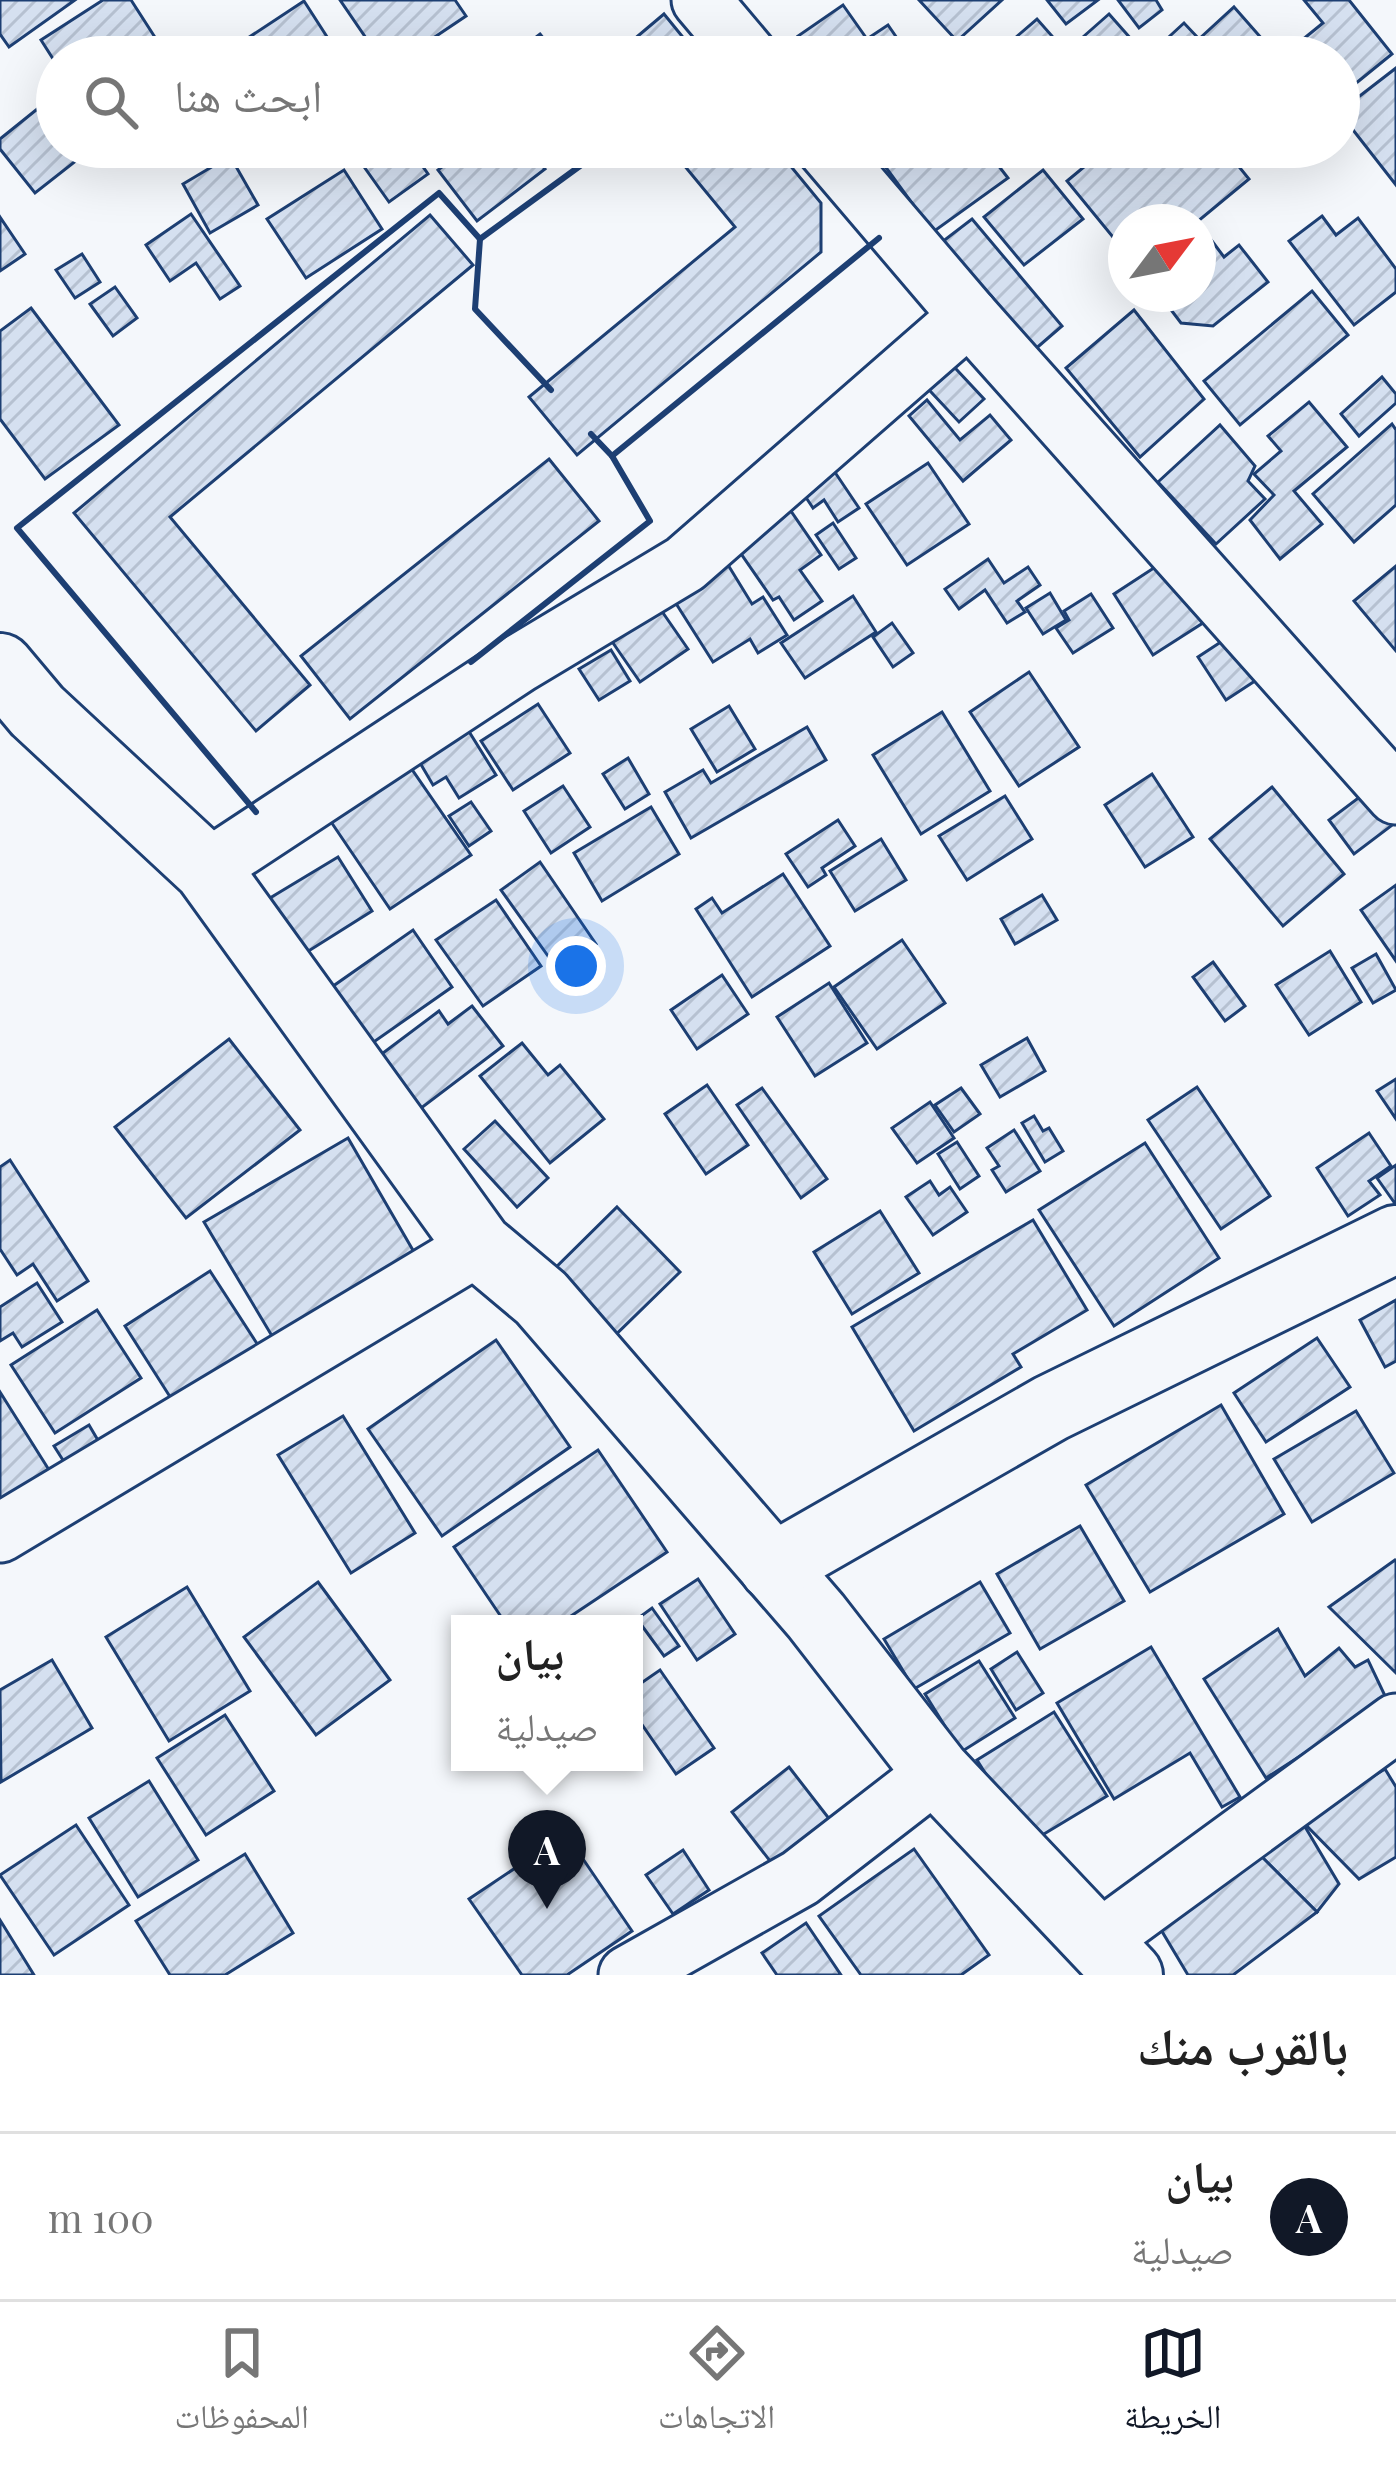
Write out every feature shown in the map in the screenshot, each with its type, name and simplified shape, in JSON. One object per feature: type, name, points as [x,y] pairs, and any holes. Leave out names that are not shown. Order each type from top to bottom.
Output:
[{"type":"street","points":[[701,0],[731,36]]},
{"type":"street","points":[[843,168],[1396,795]]},
{"type":"street","points":[[207,868],[520,663],[685,564],[969,316]]},
{"type":"street","points":[[12,705],[207,868],[479,1246],[541,1298],[816,1616],[937,1772],[1114,1957],[1396,1724]]},
{"type":"street","points":[[773,1567],[1051,1408],[1396,1239]]},
{"type":"street","points":[[0,1533],[479,1246]]},
{"type":"street","points":[[628,1975],[800,1877],[937,1772]]},
{"type":"building","points":[[0,0],[75,0],[9,47],[0,34]]},
{"type":"building","points":[[103,0],[131,0],[154,36],[47,36]]},
{"type":"building","points":[[340,0],[455,0],[466,16],[436,36],[365,36]]},
{"type":"building","points":[[919,0],[1002,0],[962,36],[952,36]]},
{"type":"building","points":[[1047,0],[1098,0],[1066,24]]},
{"type":"building","points":[[1118,0],[1156,0],[1162,10],[1139,28]]},
{"type":"building","points":[[1304,0],[1349,0],[1392,54],[1360,80],[1360,36],[1307,36],[1323,23]]},
{"type":"building","points":[[304,1],[326,36],[251,36]]},
{"type":"building","points":[[843,5],[865,36],[798,36]]},
{"type":"building","points":[[1234,7],[1260,36],[1202,36]]},
{"type":"building","points":[[664,14],[682,36],[638,36]]},
{"type":"building","points":[[1109,14],[1128,36],[1084,36]]},
{"type":"building","points":[[1037,19],[1052,36],[1017,36]]},
{"type":"building","points":[[1184,23],[1196,36],[1170,36]]},
{"type":"building","points":[[888,25],[896,36],[872,36]]},
{"type":"building","points":[[1396,68],[1396,185],[1360,139],[1360,96]]},
{"type":"building","points":[[36,110],[36,168],[67,168],[35,193],[0,149],[0,139]]},
{"type":"building","points":[[210,168],[237,168],[258,205],[210,233],[183,184]]},
{"type":"building","points":[[365,168],[424,168],[428,174],[389,202]]},
{"type":"building","points":[[441,168],[545,169],[477,221]]},
{"type":"building","points":[[686,168],[792,168],[821,203],[821,252],[577,455],[529,397],[735,227]]},
{"type":"building","points":[[886,168],[1000,168],[1008,178],[933,232]]},
{"type":"building","points":[[1083,168],[1240,168],[1249,179],[1216,206],[1108,204],[1108,231],[1067,181]]},
{"type":"building","points":[[344,170],[382,229],[306,278],[267,219]]},
{"type":"building","points":[[1043,170],[1083,219],[1024,265],[984,217]]},
{"type":"building","points":[[191,214],[240,286],[220,299],[196,263],[170,281],[146,245]]},
{"type":"building","points":[[430,215],[473,265],[170,517],[310,685],[256,731],[74,513]]},
{"type":"building","points":[[1322,216],[1336,235],[1358,218],[1396,269],[1396,292],[1354,325],[1289,241]]},
{"type":"building","points":[[0,217],[25,254],[0,271]]},
{"type":"building","points":[[972,219],[1062,326],[1033,351],[942,242]]},
{"type":"building","points":[[1239,245],[1268,282],[1213,326],[1181,323],[1173,312],[1216,312],[1216,246],[1224,257]]},
{"type":"building","points":[[82,254],[100,282],[75,298],[56,270]]},
{"type":"building","points":[[115,287],[137,318],[113,336],[90,304]]},
{"type":"building","points":[[1312,291],[1348,335],[1240,425],[1204,381]]},
{"type":"building","points":[[31,308],[119,425],[45,479],[0,419],[0,331]]},
{"type":"building","points":[[1136,312],[1204,399],[1140,457],[1066,368]]},
{"type":"building","points":[[943,355],[984,399],[959,422],[918,378]]},
{"type":"building","points":[[1382,377],[1396,394],[1396,403],[1359,436],[1341,414]]},
{"type":"building","points":[[927,400],[960,440],[990,415],[1011,440],[963,481],[909,416]]},
{"type":"building","points":[[1309,402],[1347,447],[1294,491],[1322,524],[1280,559],[1250,520],[1274,495],[1254,474],[1281,451],[1268,436]]},
{"type":"building","points":[[1392,424],[1396,430],[1396,505],[1354,542],[1313,494]]},
{"type":"building","points":[[1220,425],[1255,466],[1248,481],[1265,499],[1216,544],[1158,482]]},
{"type":"building","points":[[549,459],[599,521],[350,719],[301,656]]},
{"type":"building","points":[[826,459],[859,508],[838,522],[824,500],[813,508],[795,481]]},
{"type":"building","points":[[928,463],[969,524],[907,565],[866,504]]},
{"type":"building","points":[[782,498],[821,555],[800,570],[822,601],[794,620],[779,597],[773,600],[728,535]]},
{"type":"building","points":[[833,523],[856,558],[839,569],[816,535]]},
{"type":"building","points":[[988,559],[1004,583],[1028,567],[1040,585],[1017,601],[1025,612],[1007,623],[985,590],[959,609],[945,589]]},
{"type":"building","points":[[725,560],[752,604],[763,597],[787,635],[758,653],[750,639],[713,662],[670,594]]},
{"type":"building","points":[[1166,560],[1206,621],[1153,655],[1114,594]]},
{"type":"building","points":[[1396,566],[1396,651],[1354,601]]},
{"type":"building","points":[[1050,593],[1066,620],[1043,634],[1026,608]]},
{"type":"building","points":[[1091,594],[1113,628],[1073,653],[1056,628],[1069,620],[1064,611]]},
{"type":"building","points":[[853,596],[876,632],[805,678],[781,643]]},
{"type":"building","points":[[652,597],[688,649],[640,682],[604,630]]},
{"type":"building","points":[[892,623],[913,653],[893,667],[873,637]]},
{"type":"building","points":[[1236,632],[1264,675],[1226,700],[1198,657]]},
{"type":"building","points":[[611,650],[630,681],[599,700],[579,669]]},
{"type":"building","points":[[1029,672],[1079,747],[1019,786],[970,712]]},
{"type":"building","points":[[538,704],[570,753],[513,790],[481,741]]},
{"type":"building","points":[[729,706],[755,749],[717,772],[691,729]]},
{"type":"building","points":[[455,709],[496,775],[459,798],[446,777],[433,785],[406,739]]},
{"type":"building","points":[[942,712],[990,791],[921,834],[873,755]]},
{"type":"building","points":[[807,727],[826,760],[691,838],[665,792],[703,770],[711,783]]},
{"type":"building","points":[[402,755],[471,855],[390,909],[323,810]]},
{"type":"building","points":[[628,758],[649,794],[625,809],[603,774]]},
{"type":"building","points":[[1152,774],[1193,837],[1145,867],[1105,805]]},
{"type":"building","points":[[563,786],[590,827],[551,853],[524,811]]},
{"type":"building","points":[[1272,787],[1344,874],[1283,926],[1210,839]]},
{"type":"building","points":[[1369,790],[1395,823],[1354,854],[1329,820]]},
{"type":"building","points":[[1005,796],[1032,839],[967,880],[939,836]]},
{"type":"building","points":[[471,802],[491,831],[469,846],[449,816]]},
{"type":"building","points":[[651,807],[679,854],[602,901],[574,853]]},
{"type":"building","points":[[838,820],[855,846],[822,868],[826,875],[808,887],[786,854]]},
{"type":"building","points":[[881,839],[906,880],[855,911],[830,871]]},
{"type":"building","points":[[338,857],[372,911],[299,957],[265,901]]},
{"type":"building","points":[[540,862],[596,944],[558,970],[501,890]]},
{"type":"building","points":[[783,874],[830,946],[752,997],[696,909],[712,898],[722,913]]},
{"type":"building","points":[[1396,885],[1396,961],[1361,910]]},
{"type":"building","points":[[1042,895],[1057,920],[1015,944],[1001,919]]},
{"type":"building","points":[[496,900],[541,966],[483,1006],[436,940]]},
{"type":"building","points":[[413,930],[452,987],[368,1046],[329,989]]},
{"type":"building","points":[[902,940],[945,1003],[877,1049],[834,987]]},
{"type":"building","points":[[1330,951],[1361,1002],[1309,1035],[1276,985]]},
{"type":"building","points":[[1376,954],[1396,990],[1373,1003],[1352,968]]},
{"type":"building","points":[[1213,962],[1245,1006],[1225,1021],[1193,977]]},
{"type":"building","points":[[722,975],[748,1014],[697,1049],[671,1010]]},
{"type":"building","points":[[829,983],[867,1043],[815,1076],[777,1017]]},
{"type":"building","points":[[472,1006],[503,1046],[416,1112],[375,1059],[439,1011],[448,1024]]},
{"type":"building","points":[[1027,1038],[1045,1071],[1000,1097],[981,1065]]},
{"type":"building","points":[[229,1039],[300,1130],[186,1218],[115,1127]]},
{"type":"building","points":[[522,1043],[548,1075],[560,1065],[604,1119],[550,1163],[480,1076]]},
{"type":"building","points":[[1396,1079],[1396,1119],[1377,1091]]},
{"type":"building","points":[[707,1085],[748,1145],[706,1174],[665,1114]]},
{"type":"building","points":[[1197,1087],[1270,1196],[1221,1229],[1148,1120]]},
{"type":"building","points":[[762,1088],[827,1179],[801,1198],[737,1105]]},
{"type":"building","points":[[961,1088],[980,1114],[954,1132],[935,1105]]},
{"type":"building","points":[[930,1102],[954,1138],[917,1163],[892,1128]]},
{"type":"building","points":[[1034,1116],[1043,1131],[1049,1128],[1063,1151],[1045,1162],[1022,1123]]},
{"type":"building","points":[[495,1121],[548,1178],[517,1207],[464,1149]]},
{"type":"building","points":[[1014,1130],[1040,1171],[1006,1192],[992,1170],[999,1166],[987,1148]]},
{"type":"building","points":[[1369,1133],[1391,1166],[1369,1181],[1380,1195],[1348,1216],[1317,1168]]},
{"type":"building","points":[[348,1138],[414,1252],[272,1336],[204,1222]]},
{"type":"building","points":[[957,1142],[979,1176],[960,1189],[938,1154]]},
{"type":"building","points":[[1145,1143],[1219,1258],[1114,1326],[1039,1210]]},
{"type":"building","points":[[10,1160],[88,1281],[57,1301],[33,1264],[17,1275],[0,1249],[0,1167]]},
{"type":"building","points":[[1396,1165],[1396,1205],[1377,1178]]},
{"type":"building","points":[[930,1181],[939,1195],[950,1187],[967,1212],[933,1235],[906,1197]]},
{"type":"building","points":[[617,1207],[680,1272],[602,1348],[540,1283]]},
{"type":"building","points":[[880,1211],[919,1273],[852,1314],[814,1252]]},
{"type":"building","points":[[1033,1220],[1087,1310],[1013,1354],[1021,1367],[914,1431],[852,1327]]},
{"type":"building","points":[[210,1271],[267,1359],[181,1414],[125,1326]]},
{"type":"building","points":[[37,1283],[62,1322],[22,1347],[13,1333],[0,1341],[0,1307]]},
{"type":"building","points":[[1396,1300],[1396,1361],[1385,1367],[1360,1320]]},
{"type":"building","points":[[97,1310],[141,1378],[55,1433],[11,1365]]},
{"type":"building","points":[[1317,1338],[1350,1387],[1266,1442],[1234,1393]]},
{"type":"building","points":[[496,1340],[570,1447],[442,1536],[368,1429]]},
{"type":"building","points":[[0,1392],[61,1489],[0,1528]]},
{"type":"building","points":[[1221,1405],[1284,1514],[1150,1592],[1086,1485]]},
{"type":"building","points":[[1356,1411],[1394,1473],[1312,1522],[1274,1459]]},
{"type":"building","points":[[343,1416],[415,1533],[351,1573],[278,1455]]},
{"type":"building","points":[[89,1425],[109,1459],[75,1479],[54,1446]]},
{"type":"building","points":[[598,1450],[667,1552],[572,1615],[500,1615],[454,1547]]},
{"type":"building","points":[[1080,1526],[1124,1601],[1040,1649],[997,1574]]},
{"type":"building","points":[[1396,1561],[1396,1673],[1329,1607]]},
{"type":"building","points":[[698,1579],[735,1634],[697,1660],[660,1604]]},
{"type":"building","points":[[318,1582],[390,1680],[316,1735],[244,1637]]},
{"type":"building","points":[[980,1582],[1010,1633],[914,1689],[884,1639]]},
{"type":"building","points":[[187,1587],[250,1691],[169,1741],[106,1637]]},
{"type":"building","points":[[652,1608],[679,1646],[664,1656],[643,1627],[642,1615]]},
{"type":"building","points":[[1278,1629],[1305,1676],[1339,1648],[1355,1667],[1368,1660],[1387,1700],[1266,1778],[1204,1679]]},
{"type":"building","points":[[1151,1647],[1240,1797],[1222,1807],[1190,1753],[1114,1799],[1057,1703]]},
{"type":"building","points":[[1017,1652],[1043,1693],[1016,1710],[991,1669]]},
{"type":"building","points":[[52,1660],[92,1728],[1,1782],[0,1690]]},
{"type":"building","points":[[979,1661],[1015,1718],[961,1752],[925,1694]]},
{"type":"building","points":[[660,1670],[714,1748],[676,1774],[643,1726],[643,1682]]},
{"type":"building","points":[[1054,1712],[1107,1796],[1029,1843],[977,1760]]},
{"type":"building","points":[[225,1715],[274,1791],[206,1835],[157,1758]]},
{"type":"building","points":[[789,1767],[834,1825],[777,1870],[732,1812]]},
{"type":"building","points":[[1385,1769],[1396,1787],[1396,1857],[1359,1879],[1301,1820]]},
{"type":"building","points":[[149,1781],[198,1860],[138,1897],[89,1818]]},
{"type":"building","points":[[1301,1820],[1339,1884],[1317,1912],[1257,1852]]},
{"type":"building","points":[[76,1825],[129,1905],[54,1955],[0,1875]]},
{"type":"building","points":[[566,1834],[632,1931],[567,1975],[522,1975],[469,1899]]},
{"type":"building","points":[[914,1849],[989,1955],[961,1975],[861,1975],[819,1916]]},
{"type":"building","points":[[683,1850],[709,1890],[673,1914],[646,1875]]},
{"type":"building","points":[[1257,1852],[1317,1912],[1233,1975],[1188,1975],[1160,1928]]},
{"type":"building","points":[[245,1854],[293,1933],[225,1975],[170,1975],[136,1921]]},
{"type":"building","points":[[0,1920],[34,1975],[0,1975]]},
{"type":"building","points":[[806,1923],[841,1975],[777,1975],[762,1953]]},
{"type":"wall","points":[[256,812],[17,528],[439,193],[480,239],[577,168]]},
{"type":"wall","points":[[471,662],[650,521],[612,456],[879,238]]},
{"type":"wall","points":[[480,239],[475,309],[551,390]]},
{"type":"wall","points":[[591,434],[612,456]]},
{"type":"place","name":"بيان","points":[[547,1909]]}]
